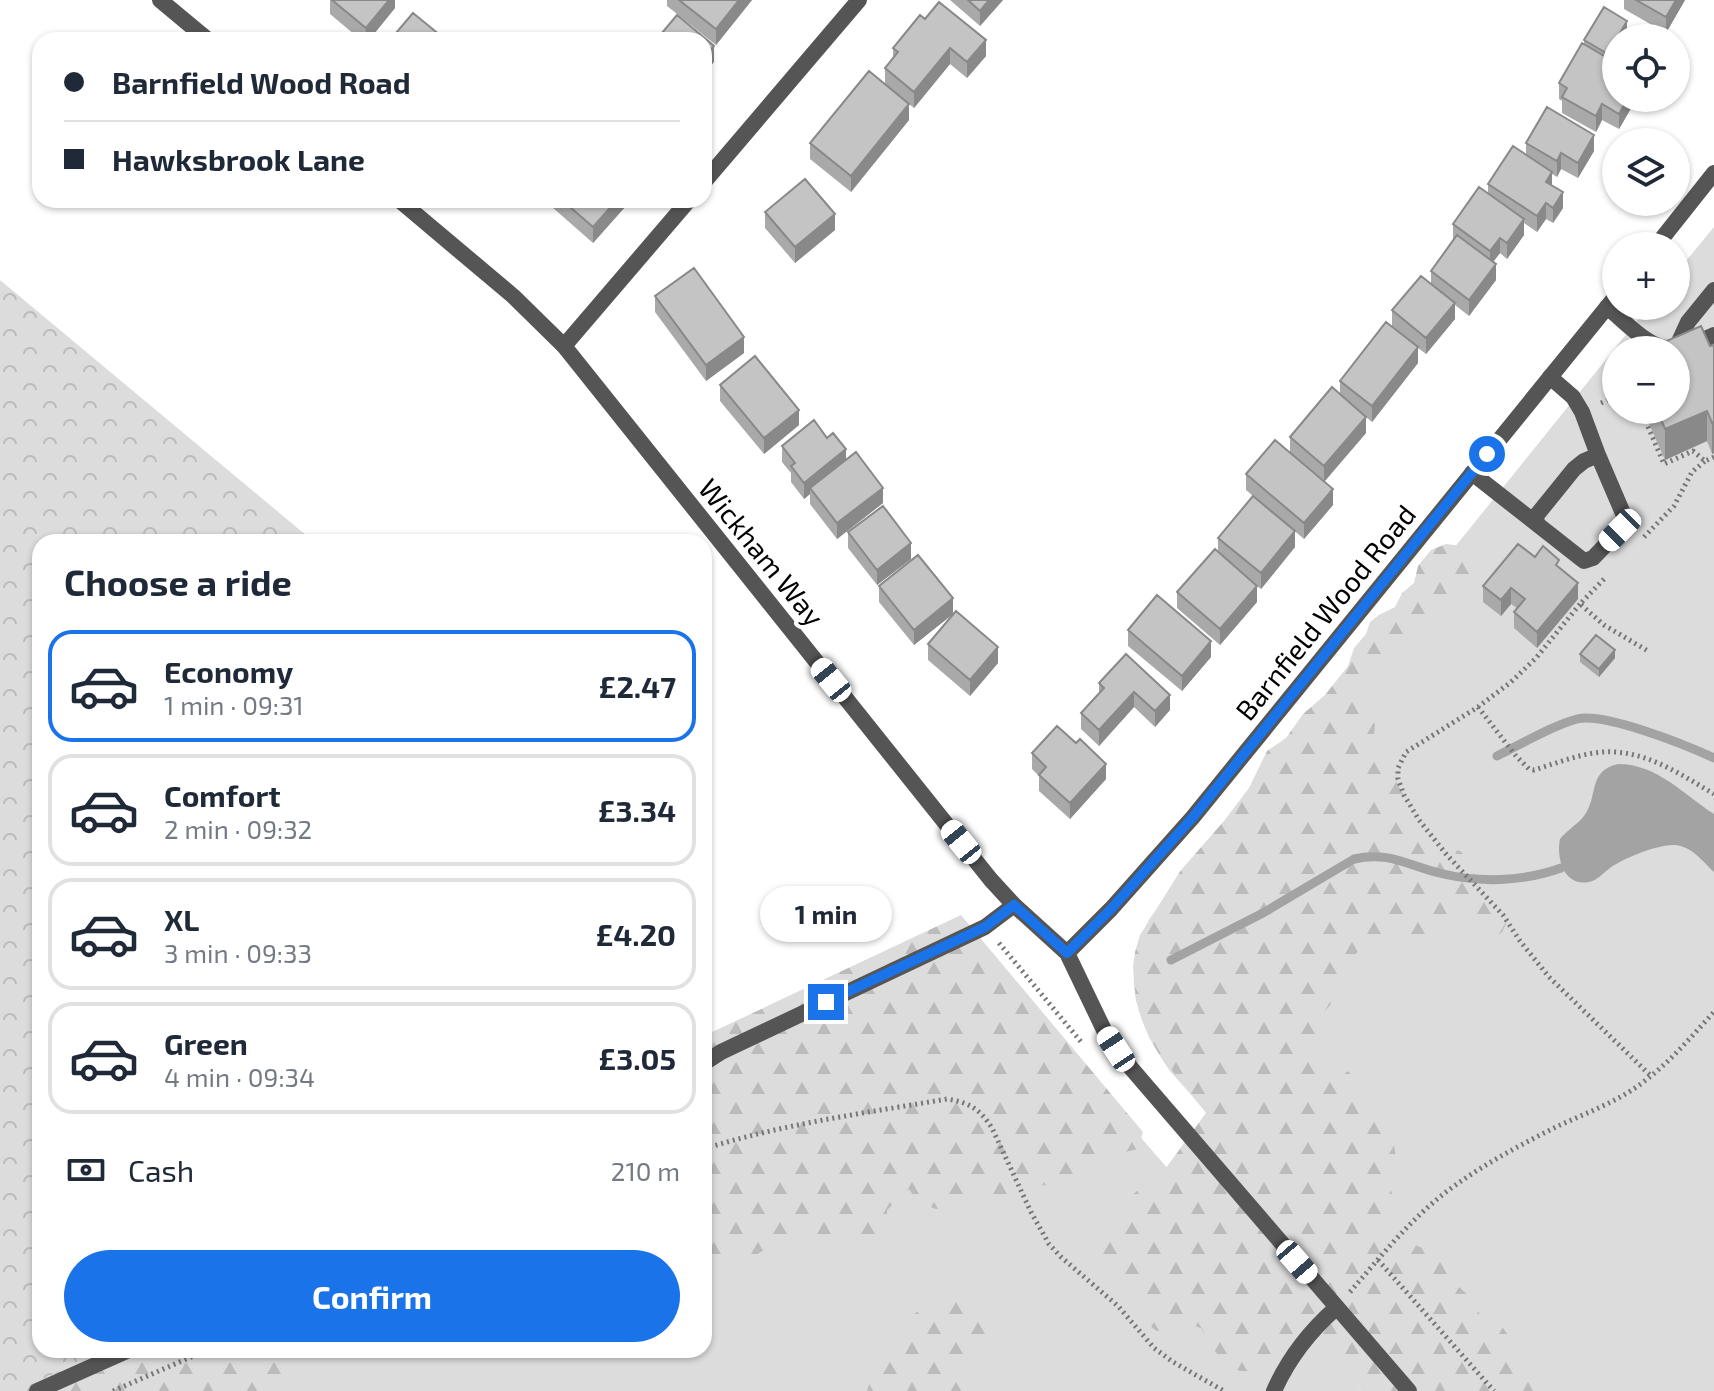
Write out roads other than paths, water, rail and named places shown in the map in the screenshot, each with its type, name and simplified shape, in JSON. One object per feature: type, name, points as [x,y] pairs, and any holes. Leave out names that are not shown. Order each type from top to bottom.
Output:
[{"type":"street","points":[[160,0],[198,32]]},
{"type":"street","points":[[712,173],[859,0]]},
{"type":"street","points":[[1670,232],[1708,193],[1714,173]]},
{"type":"street","name":"Wickham Way","points":[[408,208],[513,296],[564,346],[991,880],[1067,953]]},
{"type":"street","points":[[564,346],[682,208]]},
{"type":"street","points":[[1682,336],[1688,322],[1714,290]]},
{"type":"street","name":"Barnfield Wood Road","points":[[1067,953],[1193,817],[1602,314]]},
{"type":"street","points":[[1629,320],[1643,336]]},
{"type":"street","points":[[1690,345],[1714,335]]},
{"type":"street","points":[[1472,473],[1584,561],[1593,558],[1624,526],[1625,518],[1577,404],[1550,377]]},
{"type":"street","points":[[1537,523],[1536,516],[1574,469],[1598,455]]},
{"type":"street","points":[[712,1058],[985,927],[1014,905]]},
{"type":"street","points":[[1067,953],[1104,1030],[1131,1068],[1409,1391]]},
{"type":"street","points":[[1274,1391],[1299,1348],[1336,1308]]},
{"type":"street","points":[[37,1391],[111,1358]]},
{"type":"waterway","points":[[1497,756],[1557,726],[1589,718],[1645,731],[1714,758]]},
{"type":"waterway","points":[[1171,960],[1263,913],[1354,859],[1387,858],[1439,873],[1485,880],[1531,876],[1561,868]]}]
